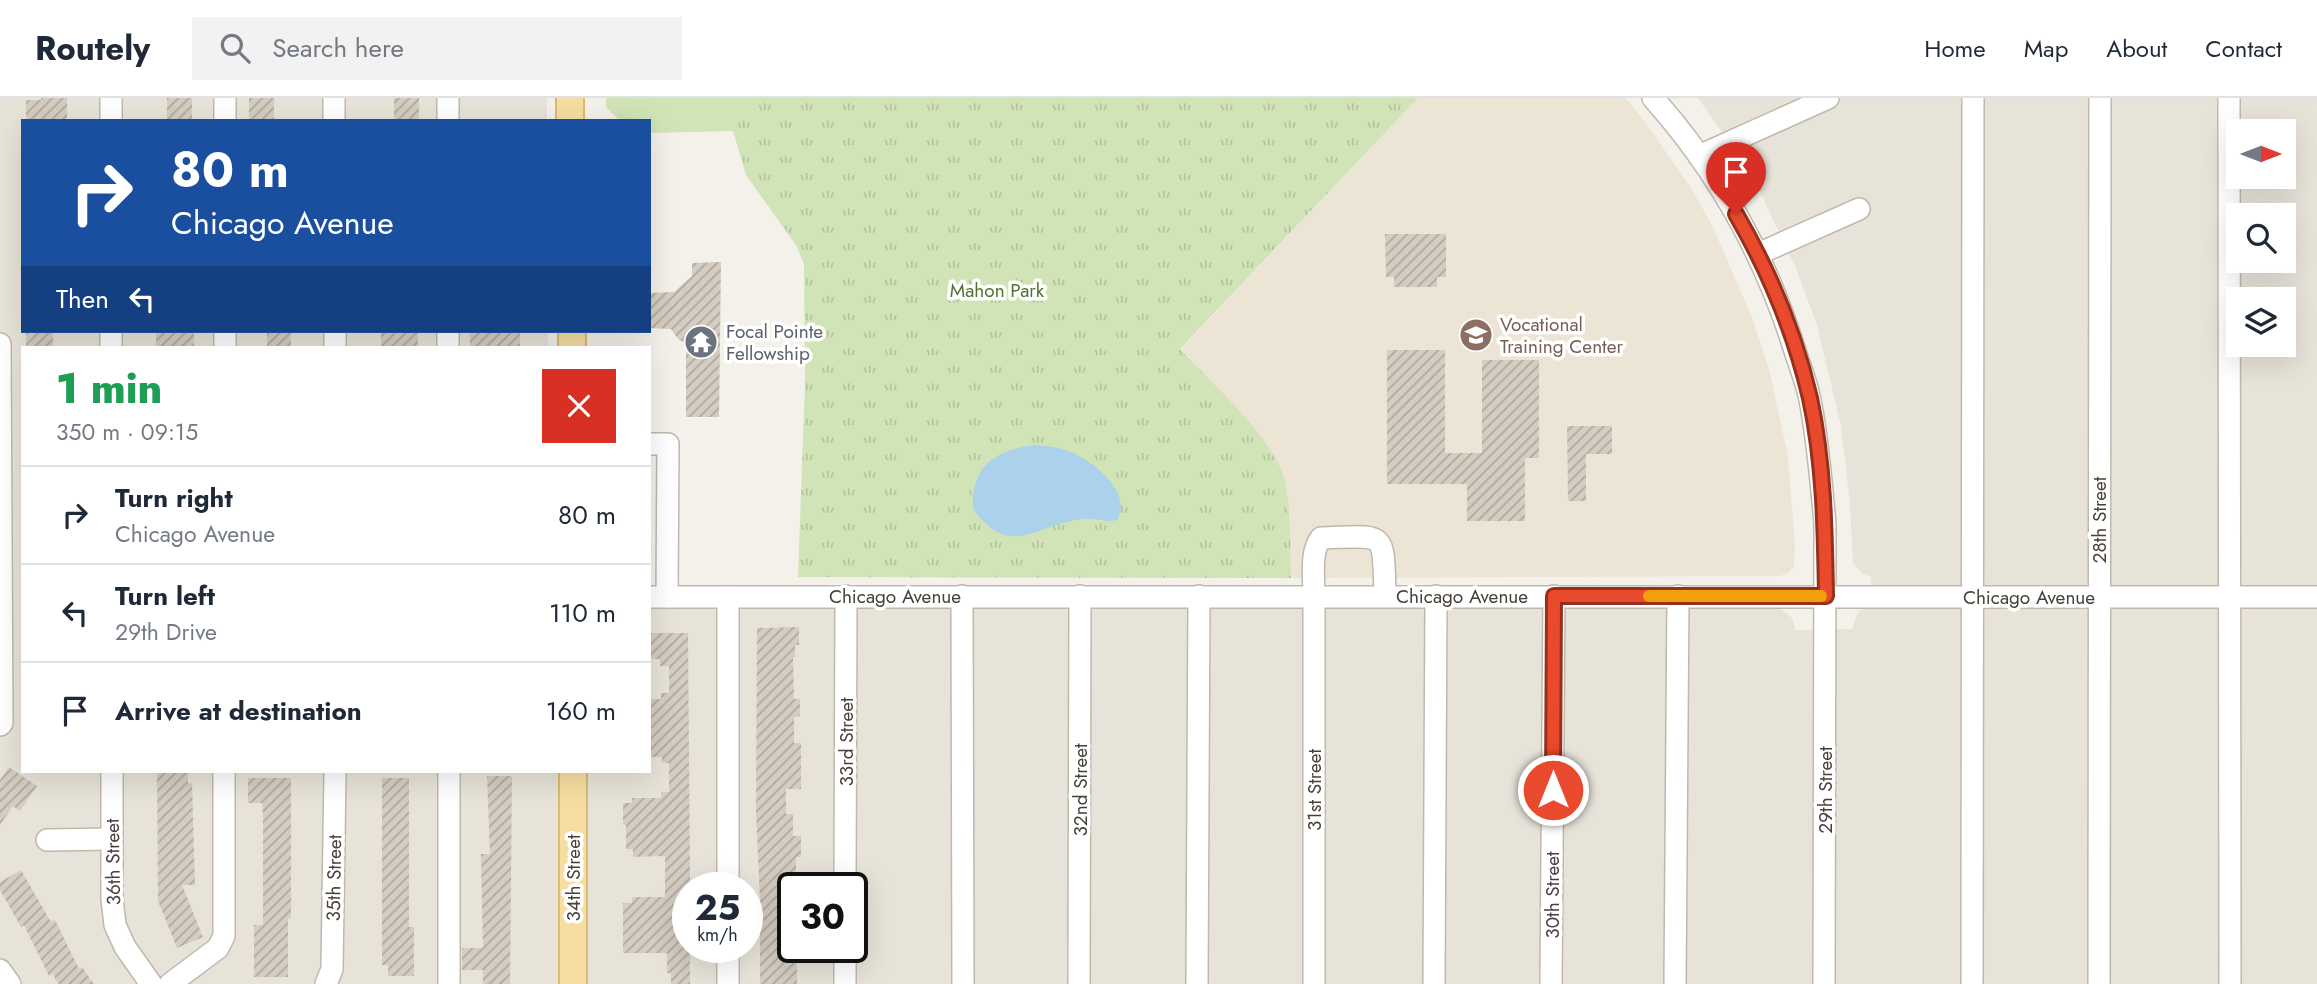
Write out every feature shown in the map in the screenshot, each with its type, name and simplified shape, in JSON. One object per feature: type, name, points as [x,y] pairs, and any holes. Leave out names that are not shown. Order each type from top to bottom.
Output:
[{"type":"main road","points":[[570,98],[570,119]]},
{"type":"main road","name":"34th Street","points":[[573,773],[573,984]]},
{"type":"street","points":[[111,98],[111,119]]},
{"type":"street","points":[[225,98],[225,119]]},
{"type":"street","points":[[334,98],[334,119]]},
{"type":"street","points":[[447,98],[448,119]]},
{"type":"street","name":"29th Street","points":[[1653,98],[1673,120],[1713,175],[1758,254],[1784,315],[1810,398],[1825,523],[1824,984]]},
{"type":"street","points":[[1699,156],[1828,98]]},
{"type":"street","points":[[1972,984],[1973,98]]},
{"type":"street","name":"28th Street","points":[[2099,984],[2100,98]]},
{"type":"street","points":[[2229,98],[2230,984]]},
{"type":"street","points":[[1758,254],[1859,209]]},
{"type":"street","points":[[0,344],[8,595],[0,725]]},
{"type":"street","points":[[651,444],[668,444],[658,597]]},
{"type":"street","name":"31st Street","points":[[1314,984],[1314,596],[1315,555],[1317,543],[1321,538],[1377,539],[1383,547],[1385,596]]},
{"type":"street","name":"33rd Street","points":[[845,872],[846,596]]},
{"type":"street","points":[[962,596],[963,984]]},
{"type":"street","name":"32nd Street","points":[[1079,984],[1080,596]]},
{"type":"street","points":[[1196,984],[1199,596]]},
{"type":"street","points":[[1434,984],[1436,596]]},
{"type":"street","name":"30th Street","points":[[1551,984],[1554,596]]},
{"type":"street","points":[[1675,984],[1678,596]]},
{"type":"street","name":"Chicago Avenue","points":[[658,597],[2317,597]]},
{"type":"street","points":[[728,597],[728,872]]},
{"type":"street","name":"36th Street","points":[[112,773],[112,899],[115,925],[125,947],[151,984]]},
{"type":"street","points":[[170,984],[218,948],[224,936],[224,773]]},
{"type":"street","name":"35th Street","points":[[326,984],[332,969],[335,773]]},
{"type":"street","points":[[449,773],[449,984]]},
{"type":"street","points":[[47,840],[112,839]]},
{"type":"street","points":[[728,963],[728,984]]},
{"type":"street","points":[[845,963],[845,984]]},
{"type":"street","points":[[0,971],[10,984]]},
{"type":"shaded area","points":[[0,98],[547,98],[547,119],[21,119],[21,333],[548,333],[548,346],[21,346],[21,773],[651,773],[651,609],[1781,609],[1792,618],[1795,630],[1852,629],[1860,610],[1872,607],[1871,577],[1863,574],[1853,563],[1850,504],[1841,426],[1817,325],[1795,266],[1761,194],[1698,98],[2317,98],[2317,984],[0,984]]},
{"type":"shaded area","name":"Vocational Training Center","points":[[1418,98],[1625,98],[1643,119],[1691,188],[1712,225],[1753,320],[1770,373],[1788,457],[1795,546],[1794,566],[1788,573],[1780,576],[1291,578],[1290,516],[1282,473],[1275,457],[1250,425],[1180,350]]},
{"type":"green space","points":[[606,98],[733,98],[733,131],[651,133],[651,119],[618,119],[606,107]]},
{"type":"green space","name":"Mahon Park","points":[[733,98],[1418,98],[1180,349],[1253,426],[1276,459],[1283,475],[1288,500],[1291,578],[798,577],[805,383],[804,264],[796,245],[746,175],[733,131]]},
{"type":"water","points":[[1035,445],[1077,455],[1108,478],[1120,499],[1121,509],[1117,520],[1083,519],[1012,536],[999,533],[987,525],[973,509],[973,494],[981,471],[997,456]]},
{"type":"building","points":[[67,98],[67,119],[26,119],[26,100]]},
{"type":"building","points":[[167,98],[192,98],[192,119],[167,119]]},
{"type":"building","points":[[249,98],[274,98],[274,119],[249,119]]},
{"type":"building","points":[[394,98],[419,98],[419,119],[394,119]]},
{"type":"building","points":[[1385,234],[1446,234],[1446,277],[1437,277],[1437,287],[1394,287],[1394,277],[1386,277]]},
{"type":"building","name":"Focal Pointe Fellowship","points":[[721,262],[719,417],[686,417],[686,344],[678,339],[671,329],[651,328],[651,293],[674,292],[692,276],[692,263]]},
{"type":"building","points":[[26,333],[53,333],[53,346],[26,346]]},
{"type":"building","points":[[156,333],[194,333],[194,346],[156,346]]},
{"type":"building","points":[[267,333],[291,333],[291,346],[267,346]]},
{"type":"building","points":[[381,333],[418,333],[418,346],[381,346]]},
{"type":"building","points":[[470,333],[520,333],[520,346],[470,346]]},
{"type":"building","points":[[1387,350],[1445,350],[1445,453],[1482,453],[1482,360],[1539,360],[1539,458],[1525,458],[1525,521],[1467,521],[1467,484],[1387,484]]},
{"type":"building","points":[[1567,426],[1612,426],[1612,454],[1586,454],[1586,501],[1568,501]]},
{"type":"building","points":[[799,627],[799,645],[795,645],[793,657],[794,699],[800,699],[800,716],[794,717],[794,743],[801,743],[801,789],[786,789],[786,814],[793,814],[793,836],[801,836],[801,857],[796,857],[796,872],[777,872],[777,963],[797,963],[797,984],[760,984],[760,963],[763,963],[763,872],[759,872],[756,810],[757,628]]},
{"type":"building","points":[[651,633],[688,633],[690,872],[672,872],[672,963],[690,963],[690,984],[671,984],[671,973],[667,973],[667,953],[623,953],[623,903],[632,903],[632,897],[665,897],[665,856],[633,857],[633,849],[626,849],[626,825],[623,825],[623,803],[632,803],[632,798],[661,798],[661,792],[669,792],[669,763],[662,763],[662,757],[651,757],[651,699],[661,699],[661,693],[669,693],[669,666],[660,666],[660,659],[651,659]]},
{"type":"building","points":[[9,767],[37,786],[20,811],[13,806],[0,825],[0,780]]},
{"type":"building","points":[[157,773],[188,773],[188,783],[192,783],[195,885],[182,885],[203,937],[177,948],[158,901]]},
{"type":"building","points":[[487,776],[512,776],[510,984],[483,984],[483,970],[462,970],[462,948],[483,948],[481,854],[490,854]]},
{"type":"building","points":[[248,778],[291,778],[291,918],[288,918],[288,977],[254,977],[254,925],[263,925],[263,818],[262,803],[248,803]]},
{"type":"building","points":[[382,778],[409,778],[409,927],[414,927],[414,976],[388,976],[388,965],[382,965]]},
{"type":"building","points":[[21,870],[51,922],[55,920],[79,969],[82,967],[94,984],[58,984],[53,974],[49,976],[24,925],[21,927],[0,890],[0,882]]},
{"type":"slow traffic","points":[[1649,596],[1821,596]]},
{"type":"place","name":"Vocational Training Center","points":[[1476,335]]},
{"type":"place","name":"Focal Pointe Fellowship","points":[[701,342]]},
{"type":"route","points":[[1553,790],[1554,596],[1826,596],[1825,523],[1810,398],[1784,315],[1758,254],[1736,214]]}]
